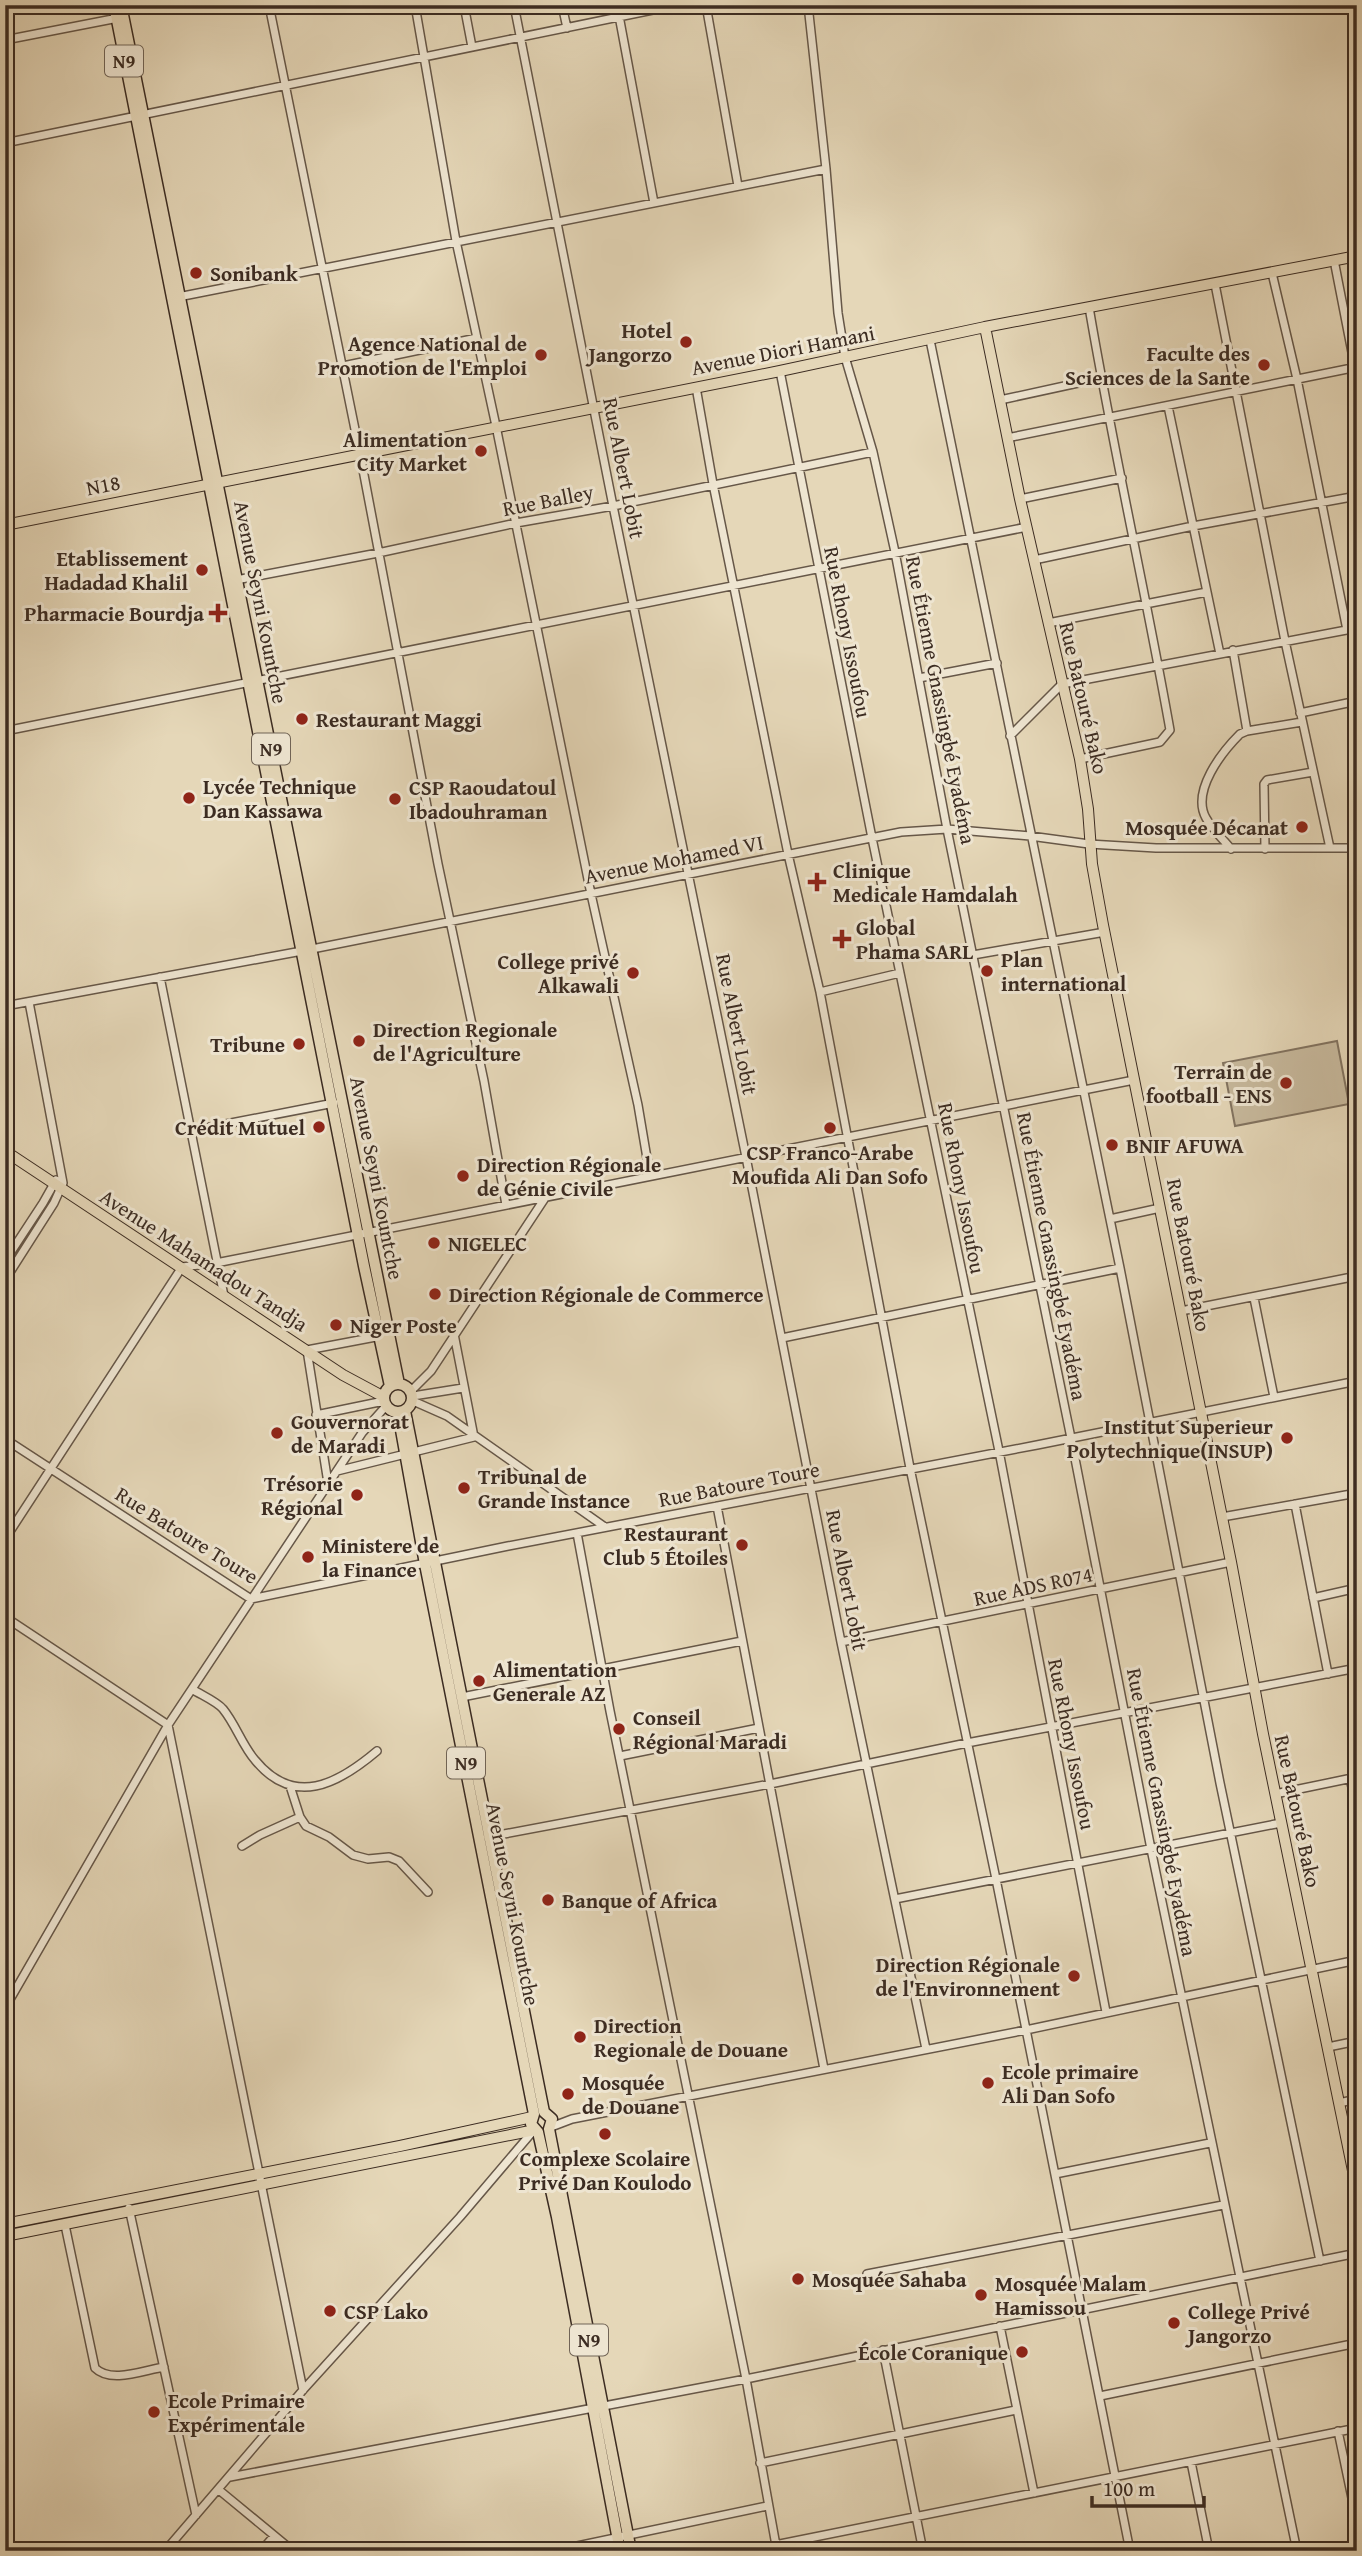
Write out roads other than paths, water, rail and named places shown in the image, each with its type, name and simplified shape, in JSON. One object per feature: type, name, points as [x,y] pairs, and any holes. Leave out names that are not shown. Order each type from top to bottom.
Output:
[{"type":"highway","name":"N9","points":[[114,5],[120,13],[139,113]]},
{"type":"highway","name":"Avenue Seyni Kountche","points":[[139,113],[395,1385]]},
{"type":"highway","points":[[395,1385],[412,1396],[401,1412],[385,1401],[395,1385]]},
{"type":"highway","name":"Avenue Seyni Kountche","points":[[401,1412],[623,2537],[631,2551]]},
{"type":"highway","name":"Avenue Seyni Kountche","points":[[430,1563],[463,1698],[485,1838]]},
{"type":"highway","name":"Avenue Seyni Kountche","points":[[620,2551],[623,2537]]},
{"type":"main road","name":"Avenue Diori Hamani","points":[[213,483],[780,371],[985,327],[1357,256]]},
{"type":"main road","name":"Rue Batouré Bako","points":[[985,327],[1020,499],[1080,759],[1088,809],[1090,844],[1105,932],[1275,1794],[1357,2190]]},
{"type":"main road","name":"N18","points":[[5,525],[213,483]]},
{"type":"main road","name":"Avenue Mahamadou Tandja","points":[[5,1151],[385,1401]]},
{"type":"main road","points":[[5,2224],[542,2122]]},
{"type":"main road","points":[[5,2236],[130,2213],[542,2122]]},
{"type":"street","points":[[269,5],[343,366],[506,1205]]},
{"type":"street","points":[[415,5],[456,241],[591,894],[626,1048],[650,1176]]},
{"type":"street","points":[[464,5],[472,47]]},
{"type":"street","name":"Rue Albert Lobit","points":[[514,5],[633,606],[747,1157],[841,1642],[926,2049]]},
{"type":"street","points":[[562,5],[567,28]]},
{"type":"street","points":[[617,5],[654,203]]},
{"type":"street","points":[[5,143],[139,113],[677,5]]},
{"type":"street","points":[[706,5],[738,186]]},
{"type":"street","name":"Rue Étienne Gnassingbé Eyadéma","points":[[808,5],[838,313],[845,357],[873,452],[895,552],[947,829],[1210,2143],[1297,2551]]},
{"type":"street","points":[[5,40],[120,13]]},
{"type":"street","points":[[175,298],[826,169]]},
{"type":"street","points":[[1334,260],[1357,378]]},
{"type":"street","points":[[1272,273],[1297,379],[1347,630]]},
{"type":"street","points":[[1215,284],[1285,641],[1330,848]]},
{"type":"street","points":[[1080,759],[1160,742],[1170,730],[1089,307]]},
{"type":"street","points":[[343,366],[477,338]]},
{"type":"street","points":[[930,340],[1320,2261]]},
{"type":"street","points":[[1007,438],[1356,368]]},
{"type":"street","name":"Rue Rhony Issoufou","points":[[780,371],[872,838],[999,1451],[1106,2012]]},
{"type":"street","points":[[1000,400],[1101,379]]},
{"type":"street","points":[[696,387],[713,484],[820,992],[910,1468],[996,1879],[1130,2551]]},
{"type":"street","points":[[1168,406],[1220,653]]},
{"type":"street","name":"Rue Balley","points":[[233,580],[873,452]]},
{"type":"street","points":[[1020,499],[1122,478]]},
{"type":"street","points":[[1034,560],[1193,526],[1357,496]]},
{"type":"street","points":[[5,731],[1027,527]]},
{"type":"street","points":[[1048,623],[1207,592]]},
{"type":"street","points":[[1010,736],[1062,684],[1357,628]]},
{"type":"street","points":[[1233,650],[1247,731]]},
{"type":"street","points":[[919,678],[997,663]]},
{"type":"street","points":[[1230,849],[1206,818],[1203,806],[1205,785],[1233,741],[1247,731],[1357,702]]},
{"type":"street","points":[[1265,849],[1264,784],[1267,780],[1313,772]]},
{"type":"street","name":"Avenue Mohamed VI","points":[[5,1006],[307,950],[901,832],[947,829],[1090,844],[1230,849],[1357,848]]},
{"type":"street","points":[[973,955],[1105,932]]},
{"type":"street","points":[[820,992],[901,973]]},
{"type":"street","points":[[160,977],[224,1297]]},
{"type":"street","points":[[5,1261],[58,1186],[63,1183],[29,1002]]},
{"type":"street","points":[[5,1539],[182,1267],[216,1263],[1134,1080]]},
{"type":"street","points":[[190,1130],[338,1102]]},
{"type":"street","points":[[5,1280],[58,1186]]},
{"type":"street","points":[[412,1396],[545,1198]]},
{"type":"street","points":[[1110,1219],[1160,1208]]},
{"type":"street","points":[[13,1248],[22,1254]]},
{"type":"street","points":[[782,1338],[1120,1268]]},
{"type":"street","points":[[1181,1311],[1357,1276]]},
{"type":"street","points":[[1254,1298],[1274,1397]]},
{"type":"street","points":[[454,1334],[474,1437]]},
{"type":"street","points":[[328,1483],[307,1350],[384,1335]]},
{"type":"street","name":"Rue Batoure Toure","points":[[5,1438],[251,1599],[605,1527],[1356,1383]]},
{"type":"street","points":[[412,1396],[463,1388]]},
{"type":"street","points":[[412,1396],[447,1416],[605,1527]]},
{"type":"street","points":[[316,1415],[385,1401]]},
{"type":"street","points":[[5,2008],[168,1725],[385,1401]]},
{"type":"street","points":[[337,1471],[474,1437]]},
{"type":"street","points":[[1222,1517],[1357,1493]]},
{"type":"street","points":[[1296,1504],[1328,1674]]},
{"type":"street","points":[[717,1506],[824,2069]]},
{"type":"street","points":[[577,1533],[630,1811],[746,2379],[776,2548],[916,2516],[1357,2427]]},
{"type":"street","name":"Rue ADS R074","points":[[841,1642],[1231,1562]]},
{"type":"street","points":[[1313,1598],[1357,1588]]},
{"type":"street","points":[[5,1617],[168,1725],[303,2390]]},
{"type":"street","points":[[463,1698],[742,1641]]},
{"type":"street","points":[[485,1838],[1357,1668]]},
{"type":"street","points":[[192,1689],[222,1707],[257,1763],[290,1786],[333,1783],[377,1751]]},
{"type":"street","points":[[620,1756],[759,1728]]},
{"type":"street","points":[[1275,1794],[1354,1778],[1357,1810]]},
{"type":"street","points":[[290,1786],[300,1817],[306,1826],[330,1837],[353,1855],[368,1859],[389,1857],[399,1861],[428,1892]]},
{"type":"street","points":[[242,1846],[300,1817]]},
{"type":"street","points":[[895,1899],[1281,1823]]},
{"type":"street","points":[[165,2551],[303,2390],[542,2122],[572,2119],[926,2049],[1357,1960]]},
{"type":"street","points":[[1328,2047],[1357,2040]]},
{"type":"street","points":[[1339,2103],[1357,2099]]},
{"type":"street","points":[[1055,2175],[1210,2143]]},
{"type":"street","points":[[128,2200],[197,2515]]},
{"type":"street","points":[[867,2274],[1223,2205]]},
{"type":"street","points":[[65,2225],[95,2368],[110,2376],[164,2367]]},
{"type":"street","points":[[230,2477],[746,2379],[1357,2253]]},
{"type":"street","points":[[1000,2326],[1034,2493]]},
{"type":"street","points":[[1100,2396],[1357,2343]]},
{"type":"street","points":[[883,2350],[923,2551]]},
{"type":"street","points":[[760,2463],[1016,2410]]},
{"type":"street","points":[[1338,2431],[1357,2522]]},
{"type":"street","points":[[1191,2462],[1209,2551]]},
{"type":"street","points":[[219,2490],[293,2551]]},
{"type":"street","points":[[553,2551],[767,2506]]},
{"type":"street","points":[[261,2551],[274,2536]]},
{"type":"place","name":"Sonibank","points":[[196,273]]},
{"type":"place","name":"Hotel Jangorzo","points":[[686,342]]},
{"type":"place","name":"Agence National de Promotion de l'Emploi","points":[[541,355]]},
{"type":"place","name":"Faculte des Sciences de la Sante","points":[[1264,365]]},
{"type":"place","name":"Alimentation City Market","points":[[481,451]]},
{"type":"place","name":"Etablissement Hadadad Khalil","points":[[202,570]]},
{"type":"place","name":"Pharmacie Bourdja","points":[[218,613]]},
{"type":"place","name":"Restaurant Maggi","points":[[302,719]]},
{"type":"place","name":"Lycée Technique Dan Kassawa","points":[[189,798]]},
{"type":"place","name":"CSP Raoudatoul Ibadouhraman","points":[[395,799]]},
{"type":"place","name":"Mosquée Décanat","points":[[1302,827]]},
{"type":"place","name":"Clinique Medicale Hamdalah","points":[[817,882]]},
{"type":"place","name":"Global Phama SARL","points":[[842,939]]},
{"type":"place","name":"Plan international","points":[[987,971]]},
{"type":"place","name":"College privé Alkawali","points":[[633,973]]},
{"type":"place","name":"Direction Regionale de l'Agriculture","points":[[359,1041]]},
{"type":"place","name":"Tribune","points":[[299,1044]]},
{"type":"place","name":"Terrain de football - ENS","points":[[1286,1083]]},
{"type":"place","name":"Crédit Mutuel","points":[[319,1127]]},
{"type":"place","name":"CSP Franco-Arabe Moufida Ali Dan Sofo","points":[[830,1128]]},
{"type":"place","name":"BNIF AFUWA","points":[[1112,1145]]},
{"type":"place","name":"Direction Régionale de Génie Civile","points":[[463,1176]]},
{"type":"place","name":"NIGELEC","points":[[434,1243]]},
{"type":"place","name":"Direction Régionale de Commerce","points":[[435,1294]]},
{"type":"place","name":"Niger Poste","points":[[336,1325]]},
{"type":"place","name":"Gouvernorat de Maradi","points":[[277,1433]]},
{"type":"place","name":"Institut Superieur Polytechnique(INSUP)","points":[[1287,1438]]},
{"type":"place","name":"Tribunal de Grande Instance","points":[[464,1488]]},
{"type":"place","name":"Trésorie Régional","points":[[357,1495]]},
{"type":"place","name":"Restaurant Club 5 Étoiles","points":[[742,1545]]},
{"type":"place","name":"Ministere de la Finance","points":[[308,1557]]},
{"type":"place","name":"Alimentation Generale AZ","points":[[479,1681]]},
{"type":"place","name":"Conseil Régional Maradi","points":[[619,1729]]},
{"type":"place","name":"Banque of Africa","points":[[548,1900]]},
{"type":"place","name":"Direction Régionale de l'Environnement","points":[[1074,1976]]},
{"type":"place","name":"Direction Regionale de Douane","points":[[580,2037]]},
{"type":"place","name":"Ecole primaire Ali Dan Sofo","points":[[988,2083]]},
{"type":"place","name":"Mosquée de Douane","points":[[568,2094]]},
{"type":"place","name":"Complexe Scolaire Privé Dan Koulodo","points":[[605,2134]]},
{"type":"place","name":"Mosquée Sahaba","points":[[798,2279]]},
{"type":"place","name":"Mosquée Malam Hamissou","points":[[981,2295]]},
{"type":"place","name":"CSP Lako","points":[[330,2311]]},
{"type":"place","name":"College Privé Jangorzo","points":[[1174,2323]]},
{"type":"place","name":"École Coranique","points":[[1022,2352]]},
{"type":"place","name":"Ecole Primaire Expérimentale","points":[[154,2412]]}]
